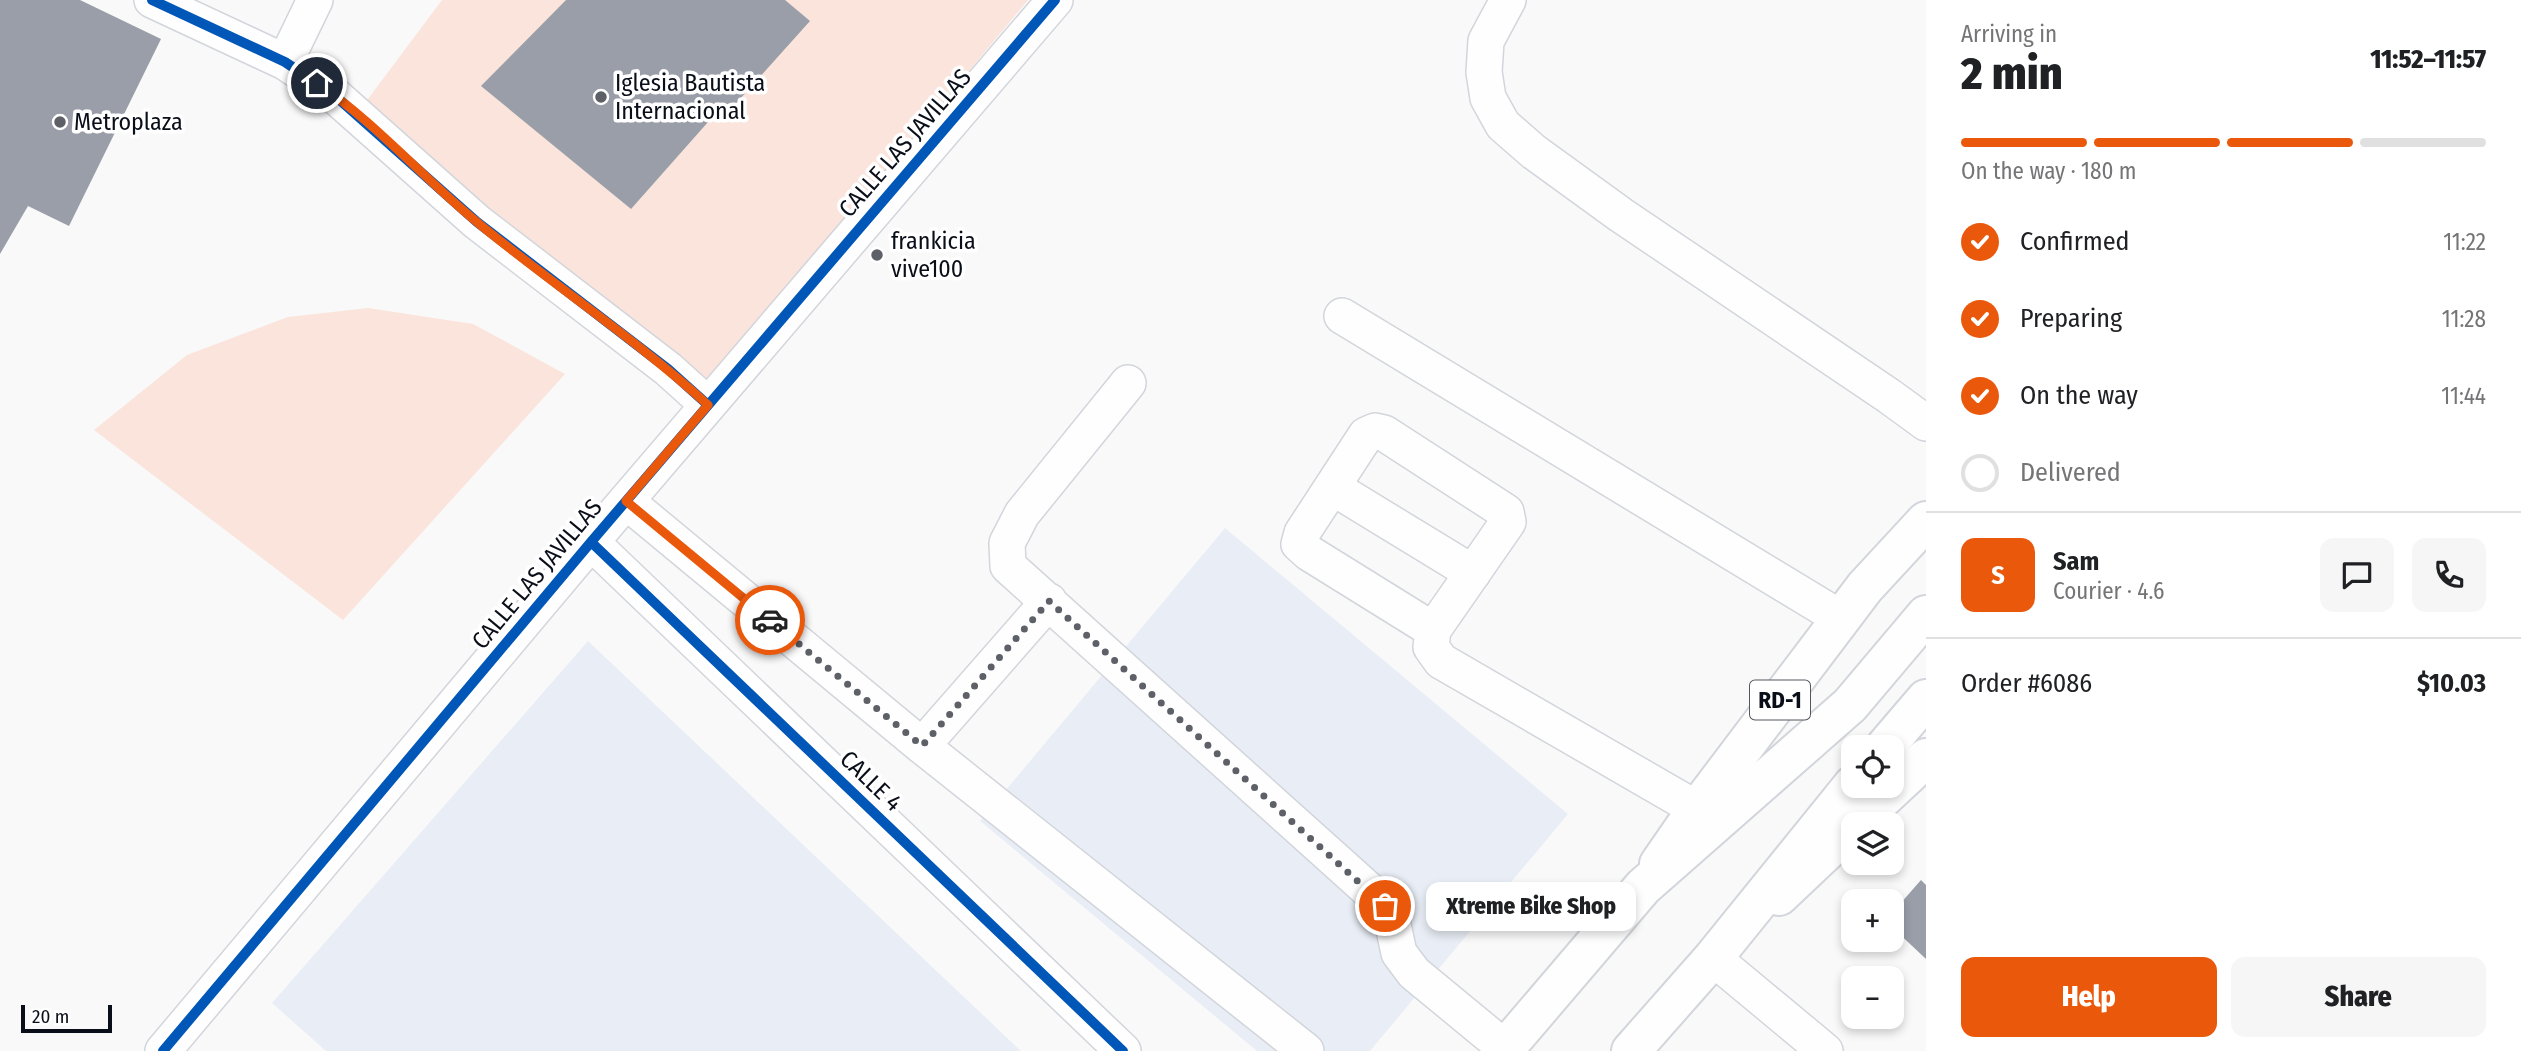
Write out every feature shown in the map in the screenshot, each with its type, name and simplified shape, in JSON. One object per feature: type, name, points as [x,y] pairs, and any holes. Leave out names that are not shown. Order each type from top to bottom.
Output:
[{"type":"main road","name":"RD-1","points":[[1504,1049],[1643,887],[1697,809],[1865,587],[1926,521]]},
{"type":"main road","name":"RD-1","points":[[1643,887],[1850,705],[1926,615]]},
{"type":"main road","points":[[1895,735],[1926,699]]},
{"type":"main road","points":[[1868,812],[1926,758]]},
{"type":"main road","points":[[1631,1051],[1713,958],[1842,798]]},
{"type":"main road","points":[[1713,958],[1841,837]]},
{"type":"street","points":[[152,0],[285,62],[341,100],[477,222],[668,369],[708,405]]},
{"type":"street","points":[[285,62],[315,0]]},
{"type":"street","name":"CALLE LAS JAVILLAS","points":[[163,1051],[591,542],[1055,0]]},
{"type":"street","points":[[1508,0],[1486,41],[1484,72],[1489,98],[1503,125],[1534,152],[1621,215],[1926,423]]},
{"type":"street","points":[[1342,316],[1842,619]]},
{"type":"street","points":[[1128,383],[1022,514],[1007,543],[1008,566],[1373,894],[1385,906],[1393,925],[1399,953],[1414,973],[1504,1049]]},
{"type":"street","points":[[1433,630],[1309,553],[1299,544],[1302,534],[1366,435],[1376,431],[1384,433],[1506,512],[1508,522],[1433,630],[1431,647],[1441,661],[1697,809]]},
{"type":"street","points":[[1332,487],[1473,573]]},
{"type":"street","points":[[626,501],[922,746],[1306,1051]]},
{"type":"street","name":"CALLE 4","points":[[591,542],[1123,1051]]},
{"type":"street","points":[[922,746],[1049,601]]},
{"type":"street","points":[[1713,958],[1825,1051]]},
{"type":"shaded area","points":[[442,0],[1028,0],[704,389],[347,127]]},
{"type":"shaded area","points":[[368,308],[473,324],[565,374],[343,620],[94,430],[187,355],[288,317]]},
{"type":"shaded area","points":[[1225,528],[1568,814],[1370,1051],[1257,1051],[980,821]]},
{"type":"shaded area","points":[[588,641],[1021,1051],[326,1051],[272,1003]]},
{"type":"building","name":"Metroplaza","points":[[0,0],[80,0],[161,39],[69,226],[28,206],[0,254]]},
{"type":"building","points":[[566,0],[785,0],[810,21],[731,109],[724,104],[631,209],[481,86]]},
{"type":"building","points":[[1921,880],[1926,885],[1926,959],[1904,938],[1904,899]]},
{"type":"cycle path","points":[[152,0],[285,62],[333,94],[477,222],[668,369],[708,405]]},
{"type":"cycle path","points":[[163,1051],[591,542],[1055,0]]},
{"type":"cycle path","points":[[591,542],[1123,1051]]},
{"type":"way so far","points":[[770,620],[922,746],[1049,601],[1385,906]]},
{"type":"place","name":"Iglesia Bautista Internacional","points":[[601,97]]},
{"type":"place","name":"Metroplaza","points":[[60,122]]},
{"type":"place","name":"frankicia vive100","points":[[877,255]]},
{"type":"place","name":"Xtreme Bike Shop","points":[[1385,906]]},
{"type":"route","points":[[317,83],[365,121],[477,222],[668,369],[708,405],[626,501],[770,620]]}]
